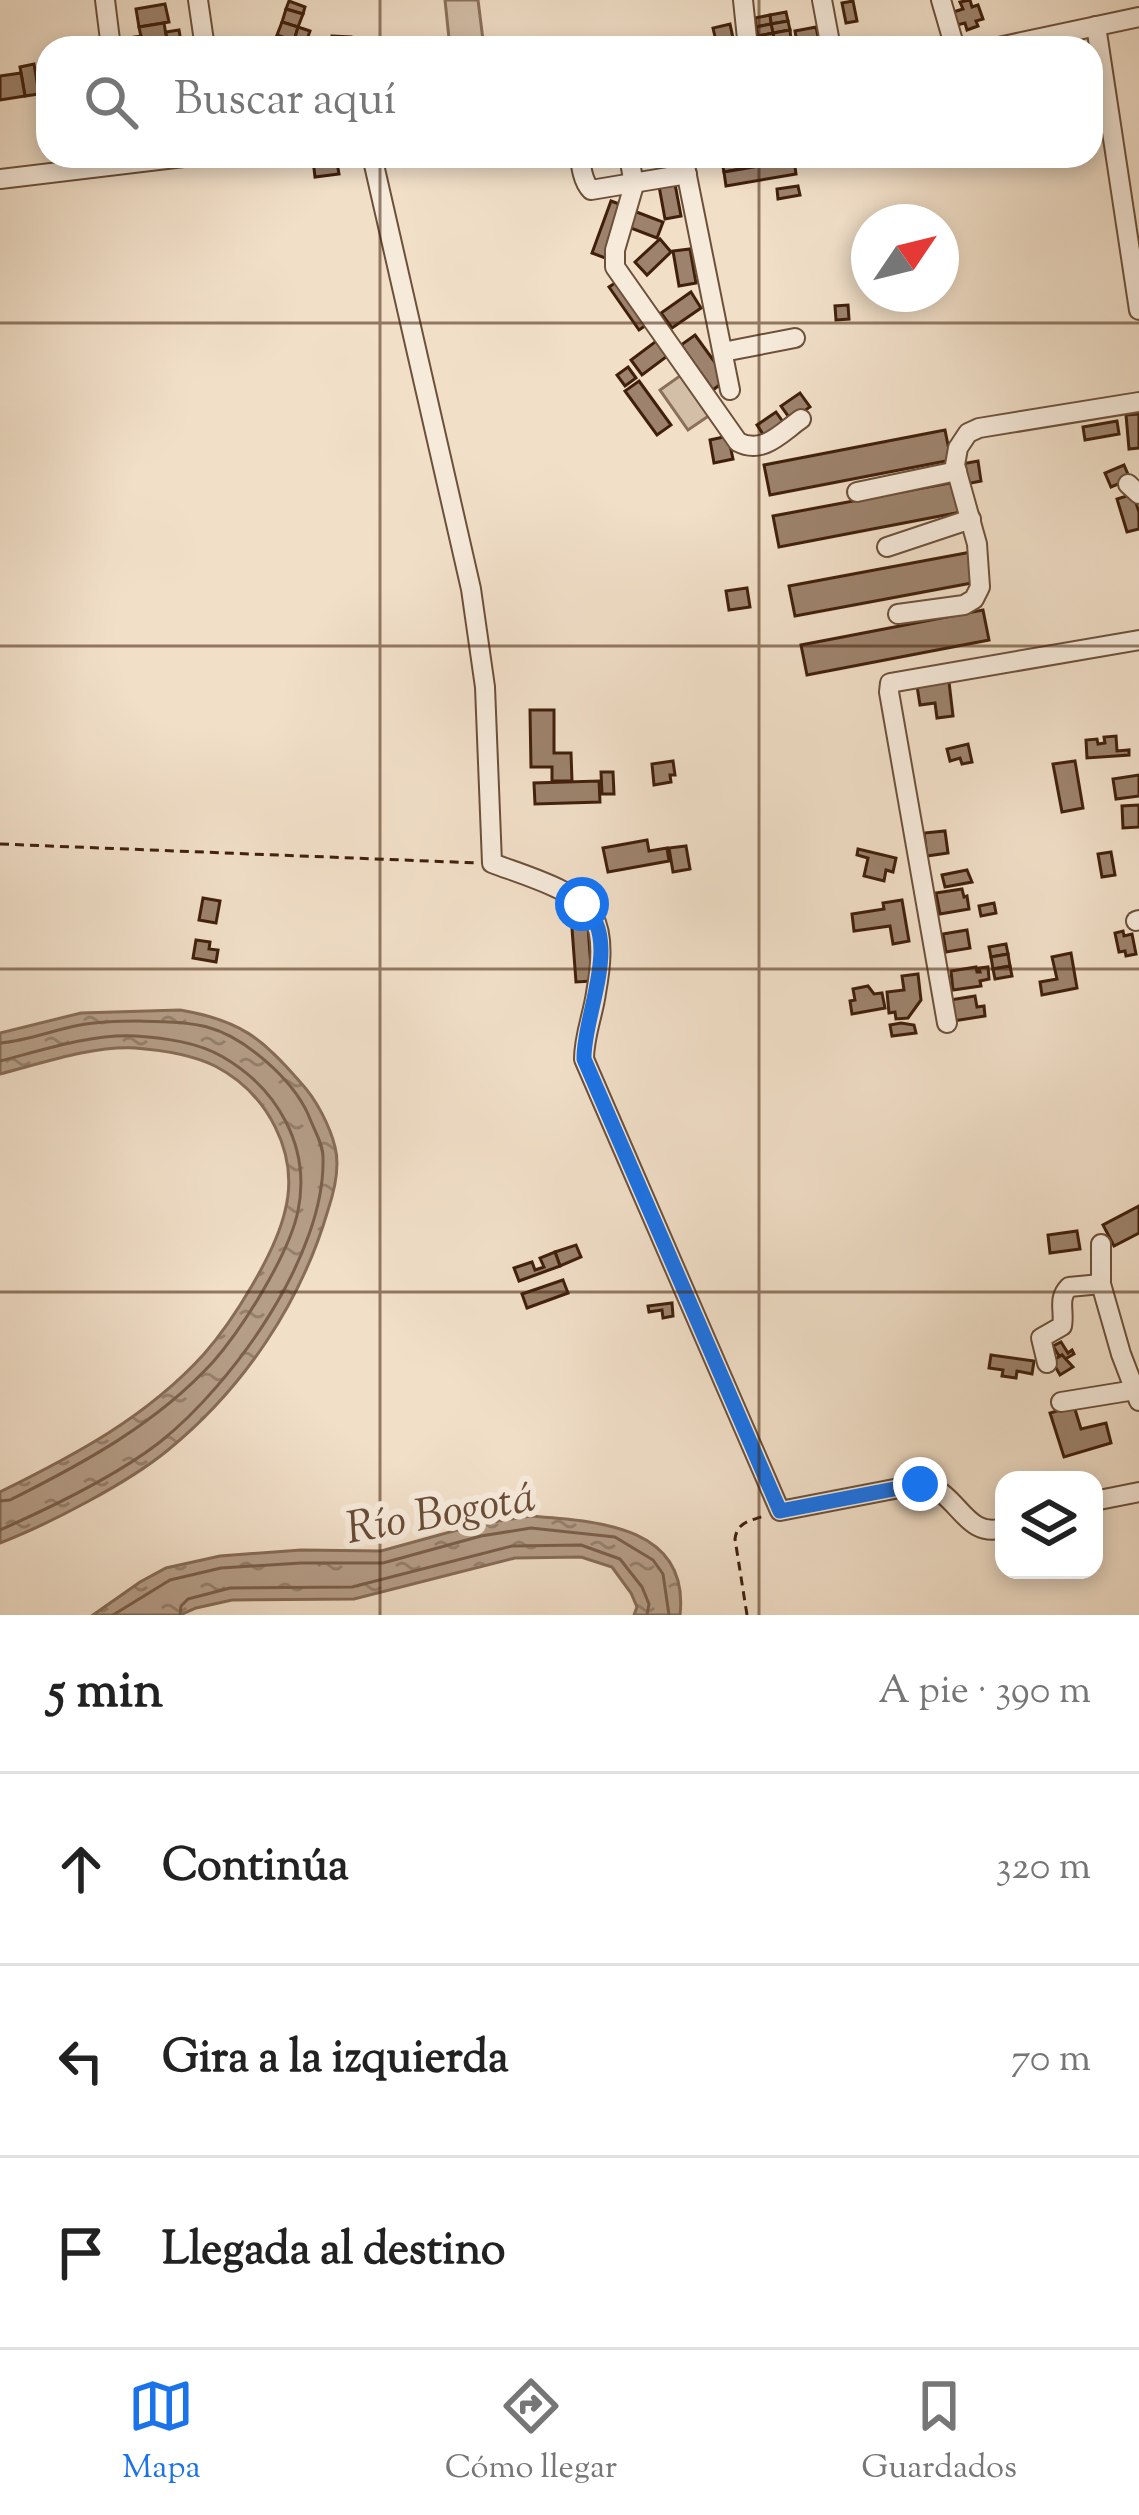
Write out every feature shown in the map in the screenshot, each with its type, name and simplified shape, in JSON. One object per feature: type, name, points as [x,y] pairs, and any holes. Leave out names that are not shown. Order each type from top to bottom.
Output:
[{"type":"street","points":[[105,0],[109,36]]},
{"type":"street","points":[[198,0],[204,36]]},
{"type":"street","points":[[743,0],[747,36]]},
{"type":"street","points":[[822,0],[830,36]]},
{"type":"street","points":[[941,0],[952,36]]},
{"type":"street","points":[[1050,36],[1134,12]]},
{"type":"street","points":[[1096,26],[1098,36]]},
{"type":"street","points":[[1103,70],[1139,310]]},
{"type":"street","points":[[0,179],[72,168]]},
{"type":"street","points":[[375,168],[471,589],[485,687],[492,863],[557,889],[591,912],[596,922],[600,969],[584,1059],[780,1511],[920,1484],[944,1492],[978,1529],[995,1531]]},
{"type":"street","points":[[582,168],[591,190],[634,185],[677,168]]},
{"type":"street","points":[[631,168],[634,185],[614,250],[616,267],[738,442],[748,448],[762,447],[801,419]]},
{"type":"street","points":[[686,168],[730,390]]},
{"type":"street","points":[[723,352],[795,338]]},
{"type":"street","points":[[898,614],[964,605],[980,587],[977,544],[955,465],[958,448],[968,434],[979,428],[1139,402]]},
{"type":"street","points":[[856,492],[957,471]]},
{"type":"street","points":[[887,547],[970,519]]},
{"type":"street","points":[[947,1023],[890,683],[1139,640]]},
{"type":"street","points":[[1061,1402],[1137,1396],[1101,1284],[1101,1244]]},
{"type":"street","points":[[1047,1363],[1041,1338],[1062,1326],[1063,1292],[1069,1287],[1101,1284]]},
{"type":"street","points":[[1103,1499],[1139,1492]]},
{"type":"path","points":[[0,844],[492,863]]},
{"type":"path","points":[[747,1615],[736,1530],[743,1523],[780,1511]]},
{"type":"shaded area","points":[[445,0],[478,0],[482,36],[449,36]]},
{"type":"shaded area","points":[[684,373],[713,413],[688,430],[660,390]]},
{"type":"water","points":[[180,1010],[219,1019],[248,1033],[287,1067],[317,1105],[333,1139],[337,1162],[316,1245],[266,1342],[195,1426],[110,1489],[0,1543],[0,1492],[109,1433],[182,1376],[240,1306],[280,1228],[288,1168],[275,1127],[250,1092],[215,1066],[176,1053],[118,1048],[0,1074],[0,1033],[81,1013]]},
{"type":"water","points":[[530,1516],[609,1526],[654,1545],[670,1562],[679,1585],[680,1615],[634,1615],[637,1607],[631,1593],[612,1567],[581,1557],[515,1558],[354,1599],[232,1600],[180,1615],[93,1615],[166,1568],[220,1556],[381,1551],[479,1524]]},
{"type":"building","points":[[970,0],[972,7],[978,5],[983,19],[967,30],[965,23],[957,25],[953,12],[963,9],[960,2]]},
{"type":"building","points":[[289,1],[305,7],[303,14],[286,9]]},
{"type":"building","points":[[853,1],[857,21],[846,23],[842,3]]},
{"type":"building","points":[[165,4],[169,22],[139,27],[136,9]]},
{"type":"building","points":[[286,9],[303,14],[298,27],[282,22]]},
{"type":"building","points":[[786,12],[788,21],[771,24],[770,15]]},
{"type":"building","points":[[770,15],[771,24],[756,27],[755,18]]},
{"type":"building","points":[[788,21],[790,30],[773,33],[771,24]]},
{"type":"building","points":[[282,22],[298,27],[295,36],[277,35]]},
{"type":"building","points":[[164,23],[166,36],[141,36],[139,27]]},
{"type":"building","points":[[730,24],[733,36],[715,36],[713,28]]},
{"type":"building","points":[[771,24],[773,33],[758,36],[756,27]]},
{"type":"building","points":[[298,27],[310,31],[308,36],[295,36]]},
{"type":"building","points":[[816,27],[818,36],[796,36],[795,31]]},
{"type":"building","points":[[34,64],[36,94],[25,96],[20,67]]},
{"type":"building","points":[[21,73],[25,96],[0,100],[0,76]]},
{"type":"building","points":[[314,168],[338,168],[339,174],[315,177]]},
{"type":"building","points":[[795,168],[796,174],[726,186],[724,172]]},
{"type":"building","points":[[675,184],[681,216],[665,219],[659,186]]},
{"type":"building","points":[[798,186],[800,195],[778,199],[777,189]]},
{"type":"building","points":[[611,201],[627,207],[608,259],[592,253]]},
{"type":"building","points":[[634,211],[663,222],[657,238],[628,227]]},
{"type":"building","points":[[660,239],[671,252],[647,275],[635,262]]},
{"type":"building","points":[[690,249],[696,283],[679,286],[673,251]]},
{"type":"building","points":[[623,278],[652,321],[639,330],[609,287]]},
{"type":"building","points":[[691,292],[701,308],[672,328],[661,313]]},
{"type":"building","points":[[848,305],[849,319],[836,320],[835,306]]},
{"type":"building","points":[[695,335],[727,379],[713,390],[681,345]]},
{"type":"building","points":[[659,339],[670,354],[642,375],[631,360]]},
{"type":"building","points":[[628,367],[636,378],[625,386],[617,375]]},
{"type":"building","points":[[639,381],[671,425],[657,435],[625,391]]},
{"type":"building","points":[[800,393],[810,407],[791,420],[781,406]]},
{"type":"building","points":[[776,412],[786,426],[766,439],[757,425]]},
{"type":"building","points":[[1139,414],[1139,448],[1129,449],[1126,415]]},
{"type":"building","points":[[1117,421],[1119,434],[1085,440],[1083,427]]},
{"type":"building","points":[[945,430],[951,460],[770,495],[764,465]]},
{"type":"building","points":[[728,436],[733,459],[714,463],[710,440]]},
{"type":"building","points":[[978,461],[981,481],[966,484],[962,464]]},
{"type":"building","points":[[1124,465],[1130,479],[1111,487],[1105,473]]},
{"type":"building","points":[[955,482],[961,512],[779,547],[773,516]]},
{"type":"building","points":[[1133,494],[1139,529],[1127,532],[1117,499]]},
{"type":"building","points":[[971,552],[977,582],[795,616],[789,586]]},
{"type":"building","points":[[747,588],[750,607],[729,610],[726,591]]},
{"type":"building","points":[[983,610],[989,640],[807,675],[801,645]]},
{"type":"building","points":[[949,682],[953,716],[937,718],[935,703],[920,705],[917,686]]},
{"type":"building","points":[[530,710],[554,710],[554,753],[571,753],[572,781],[552,781],[552,767],[531,767]]},
{"type":"building","points":[[1116,736],[1117,751],[1129,750],[1129,755],[1087,758],[1086,740],[1097,739],[1098,744],[1105,743],[1104,737]]},
{"type":"building","points":[[968,744],[972,762],[950,761],[947,749]]},
{"type":"building","points":[[673,761],[671,782],[654,785],[652,764]]},
{"type":"building","points":[[1075,761],[1083,808],[1062,812],[1053,764]]},
{"type":"building","points":[[601,772],[613,772],[614,794],[602,794]]},
{"type":"building","points":[[1139,775],[1139,796],[1116,799],[1113,779]]},
{"type":"building","points":[[599,781],[600,802],[535,804],[534,783]]},
{"type":"building","points":[[1139,805],[1139,827],[1123,828],[1122,806]]},
{"type":"building","points":[[945,831],[948,853],[927,856],[924,833]]},
{"type":"building","points":[[647,840],[649,851],[667,848],[669,861],[608,872],[603,848]]},
{"type":"building","points":[[686,846],[690,869],[673,872],[669,848]]},
{"type":"building","points":[[858,849],[896,858],[893,872],[886,870],[884,881],[864,876],[868,858],[857,855]]},
{"type":"building","points":[[1111,852],[1115,875],[1102,877],[1098,854]]},
{"type":"building","points":[[967,870],[972,882],[945,887],[942,875]]},
{"type":"building","points":[[962,889],[969,909],[940,914],[936,893]]},
{"type":"building","points":[[203,898],[220,901],[216,923],[199,920]]},
{"type":"building","points":[[902,900],[909,941],[893,944],[890,926],[854,931],[852,914],[884,909],[883,903]]},
{"type":"building","points":[[994,903],[996,913],[981,916],[979,906]]},
{"type":"building","points":[[587,913],[592,981],[576,982],[571,915]]},
{"type":"building","points":[[967,930],[970,948],[946,952],[943,934]]},
{"type":"building","points":[[1123,931],[1124,936],[1132,934],[1136,954],[1119,952],[1115,933]]},
{"type":"building","points":[[196,940],[210,942],[209,949],[218,950],[216,962],[193,958]]},
{"type":"building","points":[[1006,944],[1008,954],[991,957],[989,947]]},
{"type":"building","points":[[1071,953],[1077,988],[1042,995],[1040,982],[1057,979],[1052,957]]},
{"type":"building","points":[[1008,954],[1010,966],[993,969],[991,957]]},
{"type":"building","points":[[1010,966],[1012,976],[995,979],[993,969]]},
{"type":"building","points":[[976,967],[980,972],[979,968],[988,967],[989,979],[980,981],[981,986],[953,990],[951,971]]},
{"type":"building","points":[[918,974],[921,1000],[908,1018],[896,1019],[895,1012],[889,1013],[887,992],[904,990],[902,976]]},
{"type":"building","points":[[868,986],[874,994],[882,993],[885,1008],[852,1014],[853,989]]},
{"type":"building","points":[[975,996],[985,1016],[953,1021],[950,1000]]},
{"type":"building","points":[[890,1025],[914,1025],[916,1033],[892,1036]]},
{"type":"building","points":[[1139,1206],[1139,1233],[1114,1246],[1103,1225]]},
{"type":"building","points":[[1077,1231],[1080,1249],[1050,1253],[1048,1235]]},
{"type":"building","points":[[576,1245],[581,1257],[560,1266],[555,1252]]},
{"type":"building","points":[[555,1252],[560,1266],[519,1281],[514,1268],[532,1262],[535,1270],[544,1267],[540,1258]]},
{"type":"building","points":[[563,1280],[568,1293],[527,1308],[522,1294]]},
{"type":"building","points":[[672,1303],[673,1316],[663,1318],[662,1310],[649,1312],[648,1306]]},
{"type":"building","points":[[1061,1342],[1074,1354],[1065,1359],[1059,1356],[1053,1346]]},
{"type":"building","points":[[991,1355],[1034,1361],[1032,1374],[1017,1371],[1016,1378],[1002,1376],[1003,1370],[989,1368]]},
{"type":"building","points":[[1062,1355],[1073,1367],[1060,1375],[1052,1361]]},
{"type":"building","points":[[1074,1406],[1081,1429],[1106,1423],[1111,1443],[1064,1457],[1050,1413]]},
{"type":"route","points":[[582,904],[596,922],[600,969],[584,1059],[780,1511],[920,1484]]},
{"type":"water label","name":"Río Bogotá","points":[[441,1516]]}]
